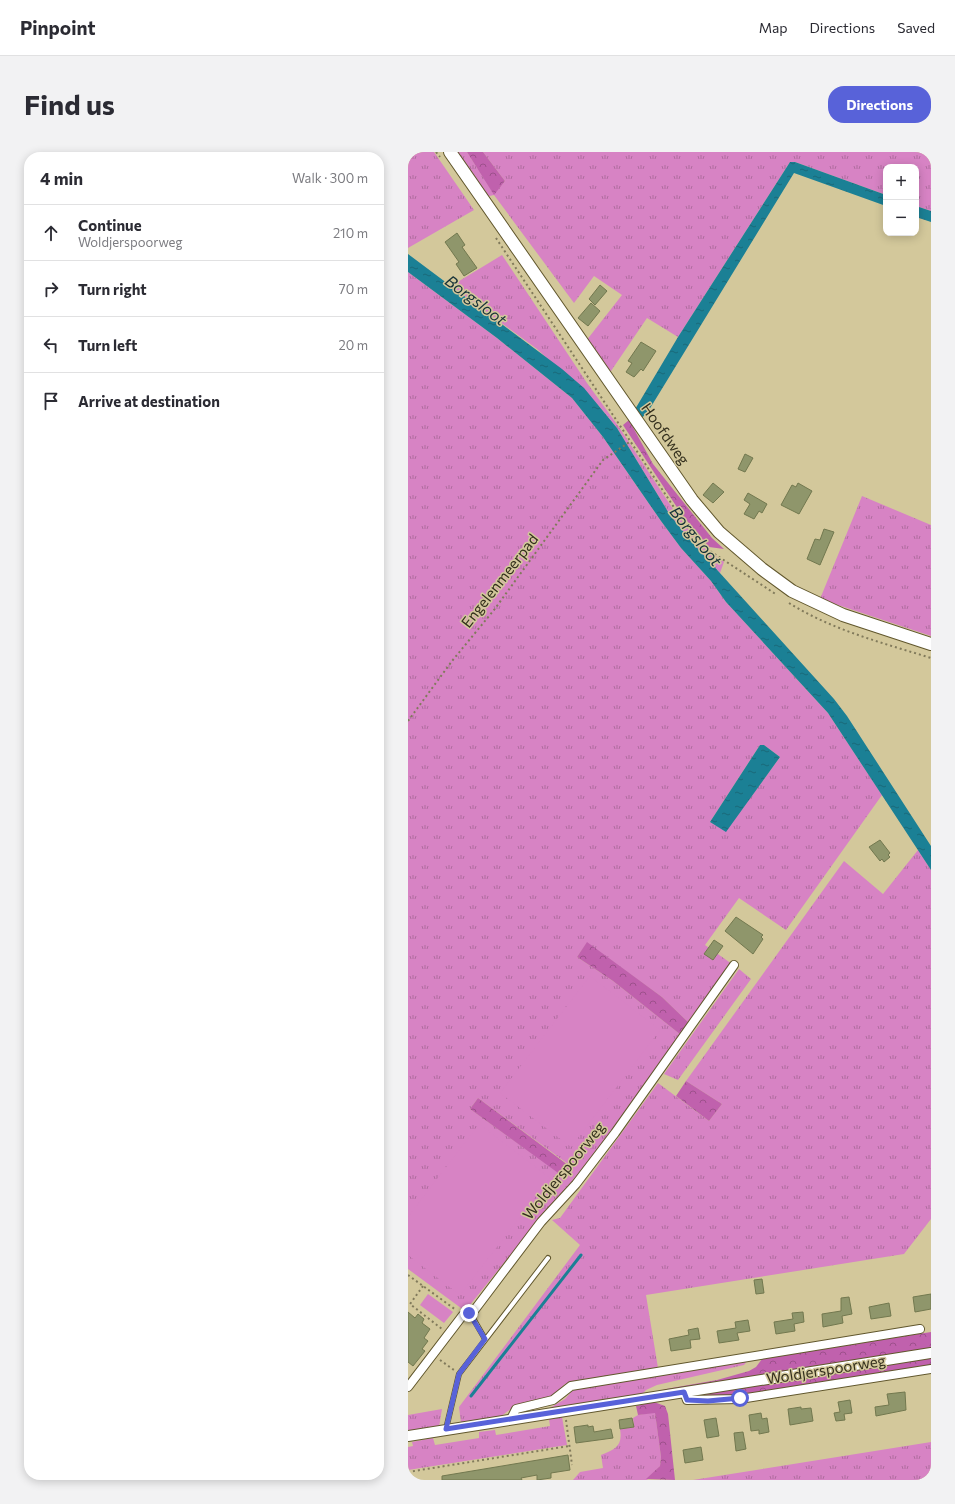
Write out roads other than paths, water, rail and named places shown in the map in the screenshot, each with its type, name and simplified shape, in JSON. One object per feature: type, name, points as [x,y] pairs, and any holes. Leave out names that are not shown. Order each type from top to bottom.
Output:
[{"type":"main road","name":"Hoofdweg","points":[[445,155],[692,500],[720,532],[762,569],[792,591],[843,615],[931,644]]},
{"type":"street","name":"Woldjerspoorweg","points":[[408,1387],[448,1334],[466,1314],[473,1312],[541,1222],[576,1184],[615,1134],[734,965]]},
{"type":"street","name":"Woldjerspoorweg","points":[[512,1419],[516,1409],[553,1400],[571,1386],[920,1329]]},
{"type":"street","name":"Woldjerspoorweg","points":[[408,1436],[931,1353]]},
{"type":"street","name":"Woldjerspoorweg","points":[[684,1392],[687,1400],[708,1401],[740,1398],[931,1369]]},
{"type":"lane","points":[[446,1429],[459,1374],[548,1258]]},
{"type":"lane","points":[[466,1314],[485,1339]]},
{"type":"water","points":[[790,162],[795,162],[883,194],[883,205],[794,173],[649,410],[641,419],[634,411],[678,337]]},
{"type":"water","points":[[919,207],[931,211],[931,222],[919,218]]},
{"type":"water","points":[[408,254],[562,369],[584,388],[617,428],[670,515],[691,541],[834,699],[847,716],[931,846],[931,870],[828,713],[726,602],[711,581],[681,548],[603,437],[572,398],[497,338],[408,272]]},
{"type":"water","points":[[760,745],[764,745],[780,757],[726,832],[710,822]]},
{"type":"waterway","points":[[471,1396],[581,1255]]},
{"type":"water label","name":"Borgsloot","points":[[476,300]]},
{"type":"water label","name":"Borgsloot","points":[[696,536]]}]
